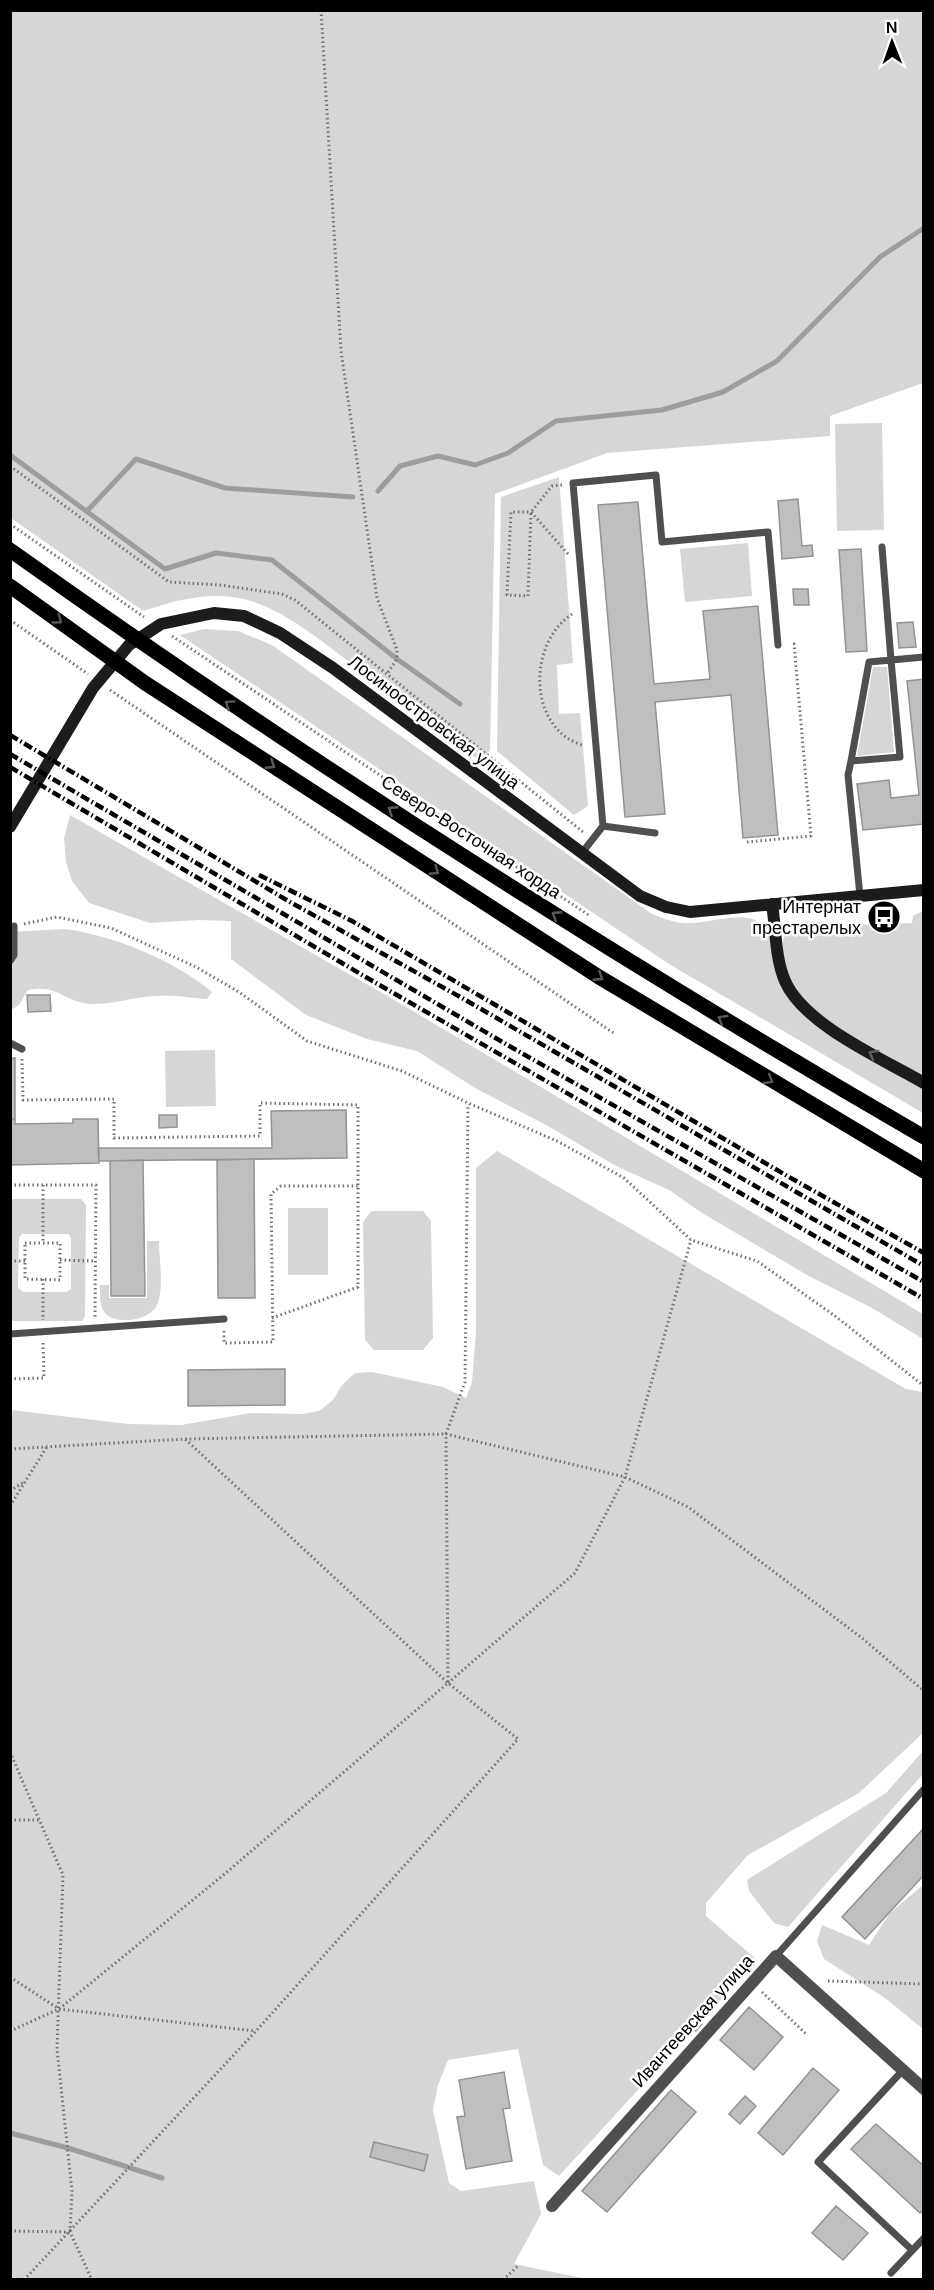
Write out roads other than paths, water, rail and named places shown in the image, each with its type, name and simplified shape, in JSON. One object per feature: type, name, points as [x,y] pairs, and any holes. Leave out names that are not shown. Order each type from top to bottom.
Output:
[{"type":"main road","name":"Северо-Восточная хорда","points":[[10,550],[274,734],[648,974],[924,1137]]},
{"type":"main road","points":[[10,586],[145,683],[609,983],[924,1171]]},
{"type":"street","name":"Лосиноостровская улица","points":[[10,827],[93,688],[110,664],[129,645],[156,623],[214,613],[244,615],[280,633],[333,668],[581,854],[640,896],[666,907],[690,912],[924,890]]},
{"type":"street","points":[[772,904],[780,964],[785,980],[801,1006],[830,1029],[924,1083]]},
{"type":"street","name":"Ивантеевская улица","points":[[552,2206],[776,1956],[923,2086]]},
{"type":"lane","points":[[581,854],[603,826],[573,483],[656,475],[662,542],[768,532],[778,645]]},
{"type":"lane","points":[[851,761],[900,757],[882,547]]},
{"type":"lane","points":[[860,896],[848,775],[869,662],[924,657]]},
{"type":"lane","points":[[603,826],[655,833]]},
{"type":"lane","points":[[10,961],[14,954],[14,926]]},
{"type":"lane","points":[[10,1043],[22,1048]]},
{"type":"lane","points":[[10,1334],[224,1319]]},
{"type":"lane","points":[[776,1956],[924,1790]]},
{"type":"lane","points":[[903,2070],[818,2162],[912,2250]]},
{"type":"lane","points":[[891,2273],[924,2238]]},
{"type":"waterway","points":[[378,491],[400,466],[438,456],[475,465],[508,453],[556,421],[662,410],[723,392],[777,361],[880,257],[924,228]]},
{"type":"waterway","points":[[10,455],[165,569],[216,553],[272,560],[397,659],[460,704]]},
{"type":"waterway","points":[[88,510],[136,459],[225,488],[353,497]]},
{"type":"waterway","points":[[10,2133],[68,2148],[162,2178]]},
{"type":"railway","points":[[10,735],[290,902],[462,998],[924,1266]]},
{"type":"railway","points":[[10,754],[511,1047],[924,1282]]},
{"type":"railway","points":[[10,767],[364,976],[924,1299]]},
{"type":"railway","points":[[259,875],[352,921],[789,1177],[924,1253]]},
{"type":"place","name":"Интернат престарелых","points":[[884,917]]}]
